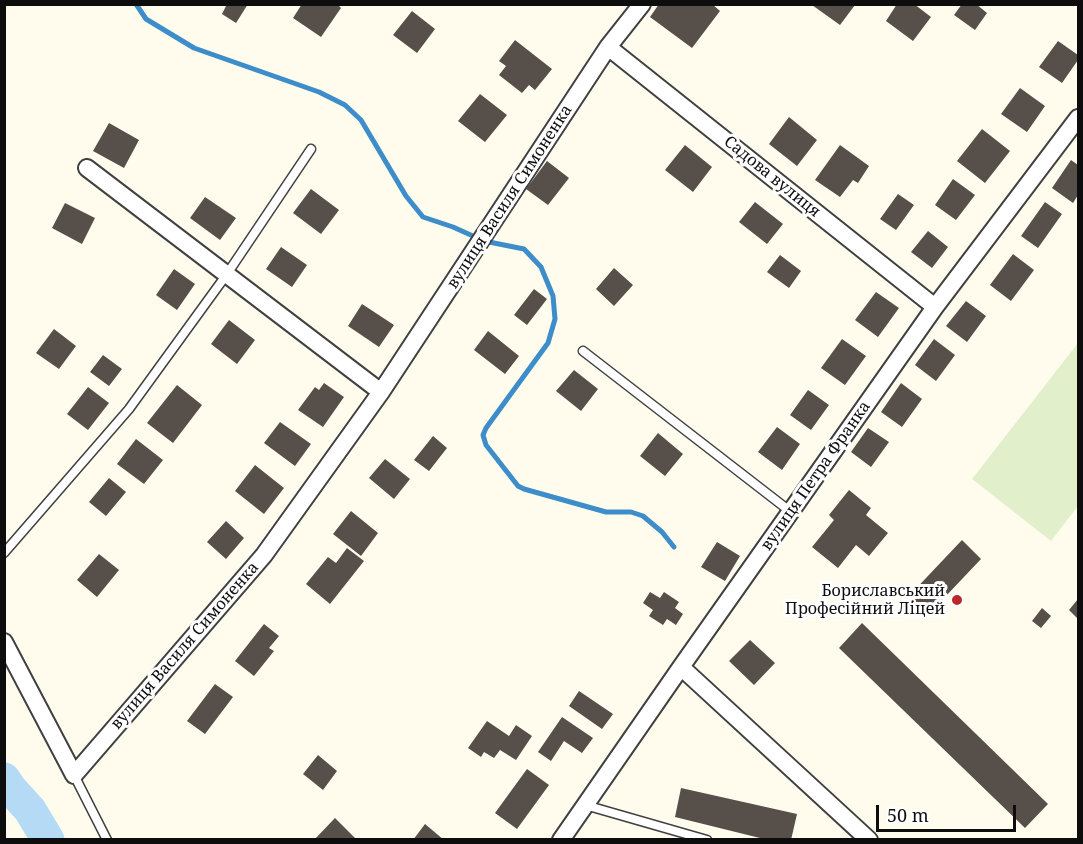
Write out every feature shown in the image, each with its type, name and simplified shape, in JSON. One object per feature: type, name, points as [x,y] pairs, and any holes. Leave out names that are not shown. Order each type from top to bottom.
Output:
[{"type":"street","name":"вулиця Василя Симоненка","points":[[74,775],[264,555],[381,392],[608,47],[642,4]]},
{"type":"street","name":"Садова вулиця","points":[[608,47],[935,308]]},
{"type":"street","name":"вулиця Петра Франка","points":[[561,840],[935,308],[1078,118]]},
{"type":"street","points":[[87,168],[381,392]]},
{"type":"street","points":[[4,642],[74,775]]},
{"type":"street","points":[[681,667],[869,840]]},
{"type":"lane","points":[[4,553],[129,409],[227,274],[311,149]]},
{"type":"lane","points":[[583,351],[791,512]]},
{"type":"lane","points":[[74,775],[106,840]]},
{"type":"lane","points":[[585,805],[707,840]]},
{"type":"green space","points":[[1078,343],[1078,506],[1051,541],[972,479]]},
{"type":"building","points":[[227,4],[248,4],[236,23],[222,14]]},
{"type":"building","points":[[302,4],[337,4],[341,8],[321,37],[293,18]]},
{"type":"building","points":[[659,4],[712,4],[720,11],[692,48],[650,17]]},
{"type":"building","points":[[897,4],[914,4],[931,17],[913,41],[886,21]]},
{"type":"building","points":[[962,4],[976,4],[987,13],[975,30],[954,15]]},
{"type":"building","points":[[812,5],[855,5],[840,25]]},
{"type":"building","points":[[412,11],[435,29],[417,53],[393,35]]},
{"type":"building","points":[[515,40],[552,69],[535,90],[529,85],[522,93],[499,75],[506,66],[499,61]]},
{"type":"building","points":[[1058,41],[1078,55],[1078,60],[1062,83],[1039,67]]},
{"type":"building","points":[[1020,88],[1045,106],[1027,132],[1001,114]]},
{"type":"building","points":[[480,94],[507,115],[485,142],[458,121]]},
{"type":"building","points":[[789,117],[817,140],[797,166],[769,144]]},
{"type":"building","points":[[109,123],[139,140],[124,168],[93,151]]},
{"type":"building","points":[[982,129],[1010,151],[985,183],[957,161]]},
{"type":"building","points":[[685,145],[712,167],[693,192],[665,170]]},
{"type":"building","points":[[840,145],[869,166],[858,183],[853,180],[840,197],[815,180]]},
{"type":"building","points":[[1071,160],[1078,165],[1078,195],[1073,203],[1052,188]]},
{"type":"building","points":[[547,161],[569,178],[548,205],[526,189]]},
{"type":"building","points":[[953,179],[975,195],[956,220],[935,205]]},
{"type":"building","points":[[311,189],[339,210],[321,234],[293,213]]},
{"type":"building","points":[[898,194],[914,205],[896,230],[880,219]]},
{"type":"building","points":[[205,197],[236,218],[220,240],[190,218]]},
{"type":"building","points":[[755,202],[783,224],[767,244],[739,222]]},
{"type":"building","points":[[1045,202],[1062,214],[1038,248],[1021,236]]},
{"type":"building","points":[[65,203],[95,218],[82,244],[52,228]]},
{"type":"building","points":[[928,231],[948,247],[932,268],[911,252]]},
{"type":"building","points":[[281,247],[307,265],[292,287],[266,269]]},
{"type":"building","points":[[1013,254],[1034,270],[1011,301],[990,285]]},
{"type":"building","points":[[780,255],[801,271],[789,288],[767,272]]},
{"type":"building","points":[[614,268],[633,285],[614,306],[596,289]]},
{"type":"building","points":[[174,269],[195,284],[177,310],[156,295]]},
{"type":"building","points":[[534,289],[547,299],[527,325],[514,315]]},
{"type":"building","points":[[876,292],[899,308],[878,337],[855,320]]},
{"type":"building","points":[[966,301],[986,316],[967,342],[946,326]]},
{"type":"building","points":[[362,304],[394,325],[379,347],[348,326]]},
{"type":"building","points":[[229,320],[255,340],[237,364],[211,344]]},
{"type":"building","points":[[54,329],[76,346],[59,369],[36,353]]},
{"type":"building","points":[[488,331],[519,356],[505,374],[474,350]]},
{"type":"building","points":[[842,339],[866,356],[845,385],[821,368]]},
{"type":"building","points":[[934,339],[955,355],[936,381],[915,365]]},
{"type":"building","points":[[103,355],[122,369],[109,386],[90,372]]},
{"type":"building","points":[[574,370],[598,389],[581,411],[556,391]]},
{"type":"building","points":[[324,383],[344,397],[323,427],[298,410],[315,387],[319,390]]},
{"type":"building","points":[[901,383],[922,399],[902,427],[881,412]]},
{"type":"building","points":[[177,385],[202,405],[173,443],[147,423]]},
{"type":"building","points":[[88,387],[109,403],[88,430],[67,414]]},
{"type":"building","points":[[808,390],[829,405],[811,430],[790,415]]},
{"type":"building","points":[[280,422],[311,444],[295,466],[264,443]]},
{"type":"building","points":[[777,427],[800,444],[782,470],[758,452]]},
{"type":"building","points":[[868,428],[889,442],[871,467],[851,452]]},
{"type":"building","points":[[658,433],[683,454],[665,476],[640,456]]},
{"type":"building","points":[[433,436],[447,448],[429,471],[414,460]]},
{"type":"building","points":[[136,439],[163,460],[144,484],[117,464]]},
{"type":"building","points":[[385,459],[410,479],[394,499],[369,478]]},
{"type":"building","points":[[255,465],[284,488],[264,514],[235,491]]},
{"type":"building","points":[[109,478],[126,492],[106,516],[89,502]]},
{"type":"building","points":[[849,490],[871,508],[866,515],[888,533],[869,556],[856,545],[838,568],[812,547],[834,520],[829,515]]},
{"type":"building","points":[[351,511],[378,533],[361,556],[333,534]]},
{"type":"building","points":[[226,521],[244,538],[226,559],[207,542]]},
{"type":"building","points":[[962,540],[981,559],[927,616],[908,597]]},
{"type":"building","points":[[717,542],[740,556],[725,581],[701,567]]},
{"type":"building","points":[[347,548],[364,561],[330,604],[306,584],[328,557],[336,563]]},
{"type":"building","points":[[99,554],[119,570],[97,597],[77,580]]},
{"type":"building","points":[[650,592],[660,598],[664,592],[679,602],[675,608],[683,614],[676,625],[667,619],[663,625],[649,616],[653,610],[643,603]]},
{"type":"building","points":[[1078,599],[1078,619],[1069,610]]},
{"type":"building","points":[[1042,608],[1051,616],[1041,628],[1032,621]]},
{"type":"building","points":[[862,623],[1048,804],[1025,828],[839,648]]},
{"type":"building","points":[[264,624],[279,636],[269,648],[274,651],[254,676],[235,661]]},
{"type":"building","points":[[750,640],[775,663],[754,685],[729,661]]},
{"type":"building","points":[[215,684],[233,697],[205,734],[187,721]]},
{"type":"building","points":[[579,691],[613,714],[602,729],[569,706]]},
{"type":"building","points":[[562,717],[593,738],[582,753],[564,741],[551,761],[538,752]]},
{"type":"building","points":[[487,721],[509,736],[516,725],[532,736],[516,760],[500,750],[494,758],[484,752],[481,757],[468,748]]},
{"type":"building","points":[[318,755],[337,771],[323,790],[303,774]]},
{"type":"building","points":[[527,769],[549,785],[517,829],[495,813]]},
{"type":"building","points":[[681,788],[797,814],[791,840],[768,840],[675,817]]},
{"type":"building","points":[[335,818],[357,840],[314,840]]},
{"type":"building","points":[[425,824],[444,840],[413,840]]},
{"type":"waterway","points":[[136,4],[146,19],[194,48],[319,92],[345,105],[361,120],[406,196],[423,217],[484,241],[524,249],[541,267],[553,296],[555,319],[548,343],[486,428],[483,435],[486,445],[518,486],[606,512],[631,512],[643,516],[662,532],[674,547]]},
{"type":"waterway","points":[[4,779],[30,810],[48,840]]},
{"type":"place","name":"Бориславський Професійний Ліцей","points":[[957,600]]}]
